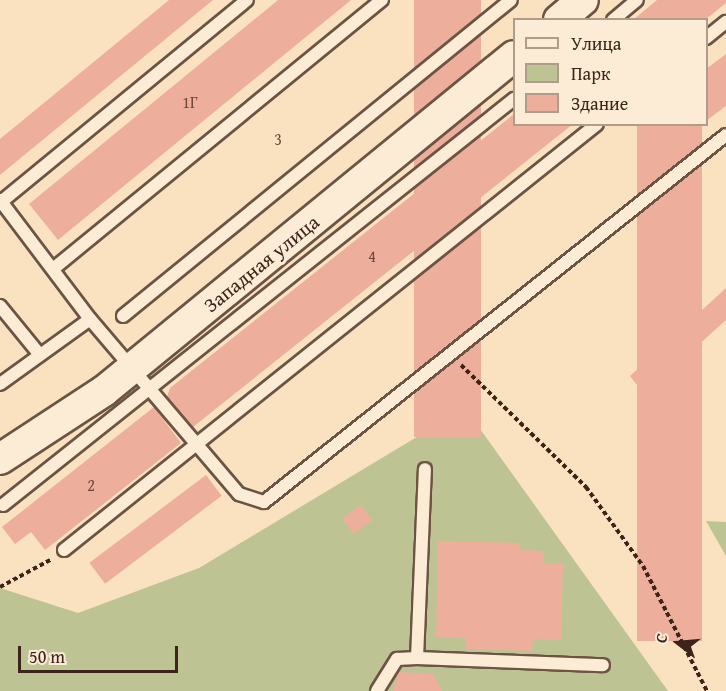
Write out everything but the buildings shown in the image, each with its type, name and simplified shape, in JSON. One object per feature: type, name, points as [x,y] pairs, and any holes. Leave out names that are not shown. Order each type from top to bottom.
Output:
[{"type":"street","points":[[561,18],[583,0]]},
{"type":"street","name":"Западная улица","points":[[0,459],[46,434],[132,368],[513,57]]},
{"type":"lane","points":[[247,0],[1,201],[90,319],[197,441],[239,494],[264,502],[726,135]]},
{"type":"lane","points":[[52,269],[382,0]]},
{"type":"lane","points":[[123,316],[511,0]]},
{"type":"lane","points":[[615,18],[637,0]]},
{"type":"lane","points":[[708,36],[726,22]]},
{"type":"lane","points":[[3,505],[152,390],[513,100]]},
{"type":"lane","points":[[64,550],[197,441],[594,126]]},
{"type":"lane","points":[[0,306],[40,355]]},
{"type":"lane","points":[[0,384],[90,319]]},
{"type":"lane","points":[[417,658],[425,469]]},
{"type":"lane","points":[[377,691],[397,659],[603,665]]},
{"type":"path","points":[[449,355],[586,487],[643,566],[707,691]]},
{"type":"path","points":[[0,587],[34,573],[64,550]]},
{"type":"green space","points":[[465,408],[668,691],[0,691],[0,588],[78,613],[199,568]]},
{"type":"green space","points":[[706,521],[726,522],[726,556]]}]
